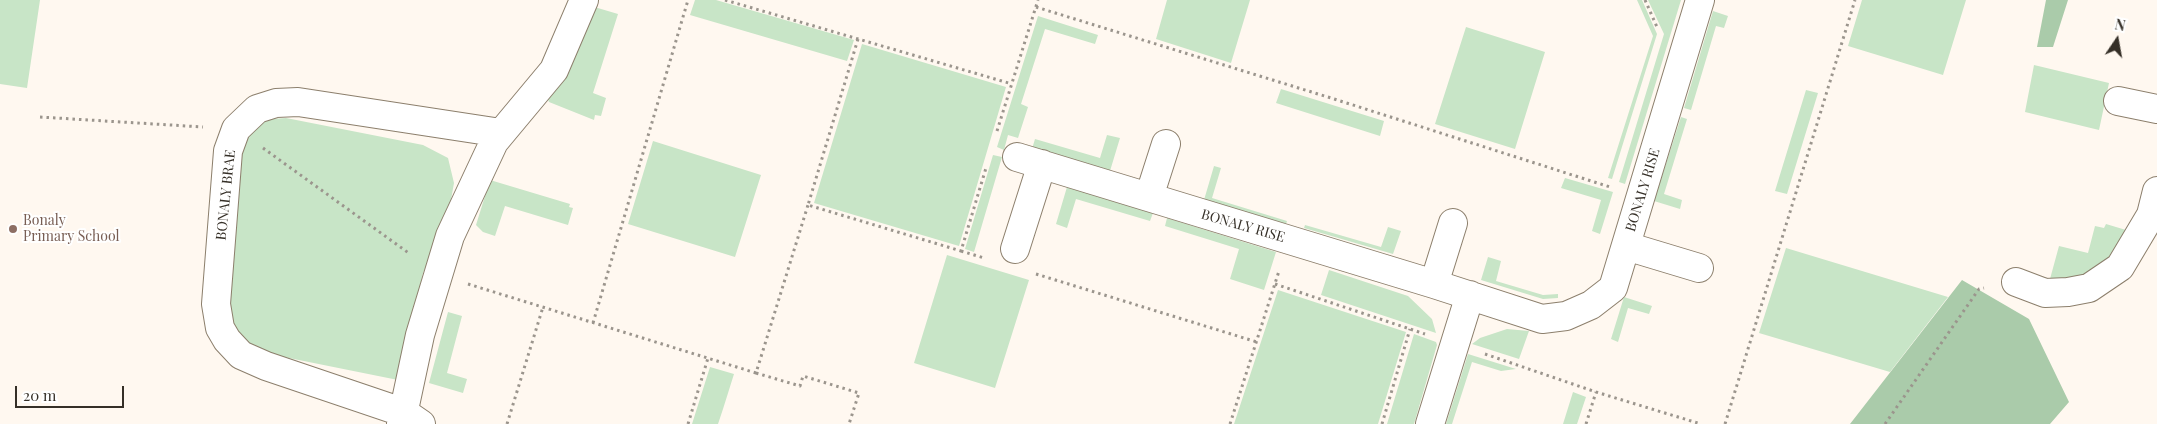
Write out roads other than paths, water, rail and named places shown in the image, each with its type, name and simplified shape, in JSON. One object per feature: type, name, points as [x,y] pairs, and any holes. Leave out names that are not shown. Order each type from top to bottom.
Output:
[{"type":"street","name":"BONALY BRAE","points":[[501,133],[298,102],[276,103],[257,109],[236,129],[228,152],[216,304],[220,328],[227,340],[241,355],[266,366],[409,420],[420,335],[450,236],[494,142],[554,70],[584,0]]},
{"type":"street","name":"BONALY RISE","points":[[1022,260],[1029,161],[1290,239],[1542,319],[1566,316],[1591,305],[1613,288],[1700,0]]},
{"type":"street","points":[[2118,101],[2157,109]]},
{"type":"street","points":[[1149,197],[1166,144]]},
{"type":"street","points":[[2016,282],[2045,293],[2068,292],[2089,288],[2120,267],[2151,215],[2157,191]]},
{"type":"street","points":[[1434,284],[1453,223]]},
{"type":"street","points":[[1626,246],[1699,268]]},
{"type":"street","points":[[1430,424],[1470,295]]},
{"type":"place","name":"Bonaly Primary School","points":[[13,229]]}]
